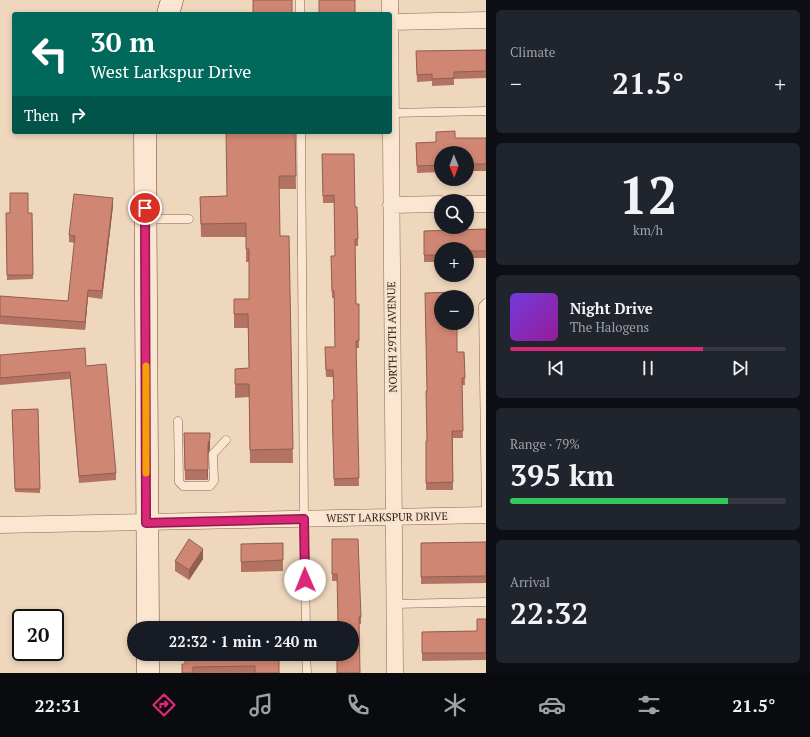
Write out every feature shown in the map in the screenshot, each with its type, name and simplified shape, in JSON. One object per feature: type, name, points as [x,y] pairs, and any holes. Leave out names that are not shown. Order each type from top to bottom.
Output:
[{"type":"street","points":[[169,12],[172,0]]},
{"type":"street","name":"NORTH 29TH AVENUE","points":[[390,0],[390,12]]},
{"type":"street","points":[[392,22],[486,20]]},
{"type":"street","points":[[145,134],[146,523],[148,621]]},
{"type":"street","name":"NORTH 29TH AVENUE","points":[[391,134],[396,673]]},
{"type":"street","points":[[391,205],[434,204]]},
{"type":"street","points":[[474,204],[486,204]]},
{"type":"street","name":"WEST LARKSPUR DRIVE","points":[[0,525],[486,516]]},
{"type":"street","points":[[148,661],[148,673]]},
{"type":"lane","points":[[300,0],[300,12]]},
{"type":"lane","points":[[392,113],[486,111]]},
{"type":"lane","points":[[301,134],[306,621]]},
{"type":"lane","points":[[145,219],[190,219]]},
{"type":"lane","points":[[486,304],[483,306],[486,516]]},
{"type":"lane","points":[[178,421],[179,482],[183,486],[210,486],[214,481],[213,454],[226,440]]},
{"type":"lane","points":[[395,604],[486,602]]},
{"type":"lane","points":[[306,661],[306,673]]},
{"type":"building","points":[[253,0],[292,0],[292,12],[253,12]]},
{"type":"building","points":[[319,0],[355,0],[355,12],[319,12]]},
{"type":"building","points":[[486,50],[486,71],[454,72],[454,78],[432,79],[432,74],[417,75],[416,51]]},
{"type":"building","points":[[455,131],[455,138],[486,138],[486,164],[474,164],[474,146],[434,146],[434,165],[417,166],[416,143],[436,142],[436,132]]},
{"type":"building","points":[[226,134],[295,134],[296,176],[279,176],[280,236],[289,236],[293,449],[250,450],[249,384],[235,384],[235,369],[249,368],[248,314],[234,314],[234,299],[249,299],[249,249],[246,249],[246,223],[201,224],[200,197],[227,196]]},
{"type":"building","points":[[322,154],[354,154],[355,207],[357,207],[358,239],[355,239],[356,304],[359,304],[359,341],[356,341],[359,478],[334,479],[332,400],[334,400],[333,370],[326,370],[325,347],[335,347],[334,291],[332,291],[331,256],[335,256],[334,195],[323,196]]},
{"type":"building","points":[[10,193],[28,193],[28,213],[32,213],[33,275],[7,275],[6,213],[10,213]]},
{"type":"building","points":[[74,194],[113,198],[102,291],[88,290],[85,322],[0,316],[0,296],[68,301],[75,236],[69,235]]},
{"type":"building","points":[[474,229],[486,229],[486,251],[474,251],[474,242],[434,242],[434,255],[424,255],[424,231],[434,231],[434,234],[474,234]]},
{"type":"building","points":[[425,293],[434,293],[434,330],[457,330],[457,352],[464,352],[465,378],[462,378],[463,431],[452,431],[453,482],[426,483],[427,391]]},
{"type":"building","points":[[85,348],[86,366],[106,364],[116,473],[79,476],[70,372],[0,378],[0,355]]},
{"type":"building","points":[[38,409],[40,489],[15,489],[12,410]]},
{"type":"building","points":[[184,433],[210,433],[207,470],[185,470]]},
{"type":"building","points":[[189,539],[203,549],[189,570],[175,561]]},
{"type":"building","points":[[332,539],[358,539],[361,617],[359,617],[360,673],[337,673],[337,661],[359,661],[359,621],[338,621],[337,574],[332,574]]},
{"type":"building","points":[[486,542],[486,576],[421,577],[421,543]]},
{"type":"building","points":[[283,543],[283,560],[241,562],[241,544]]},
{"type":"building","points":[[477,619],[486,619],[486,653],[422,653],[422,632],[477,631]]},
{"type":"building","points":[[185,661],[279,661],[279,673],[255,673],[255,666],[193,667],[193,673],[182,673],[182,664],[185,664]]},
{"type":"slow traffic","points":[[146,366],[146,473]]},
{"type":"route","points":[[145,208],[146,523],[304,519],[305,580]]}]
